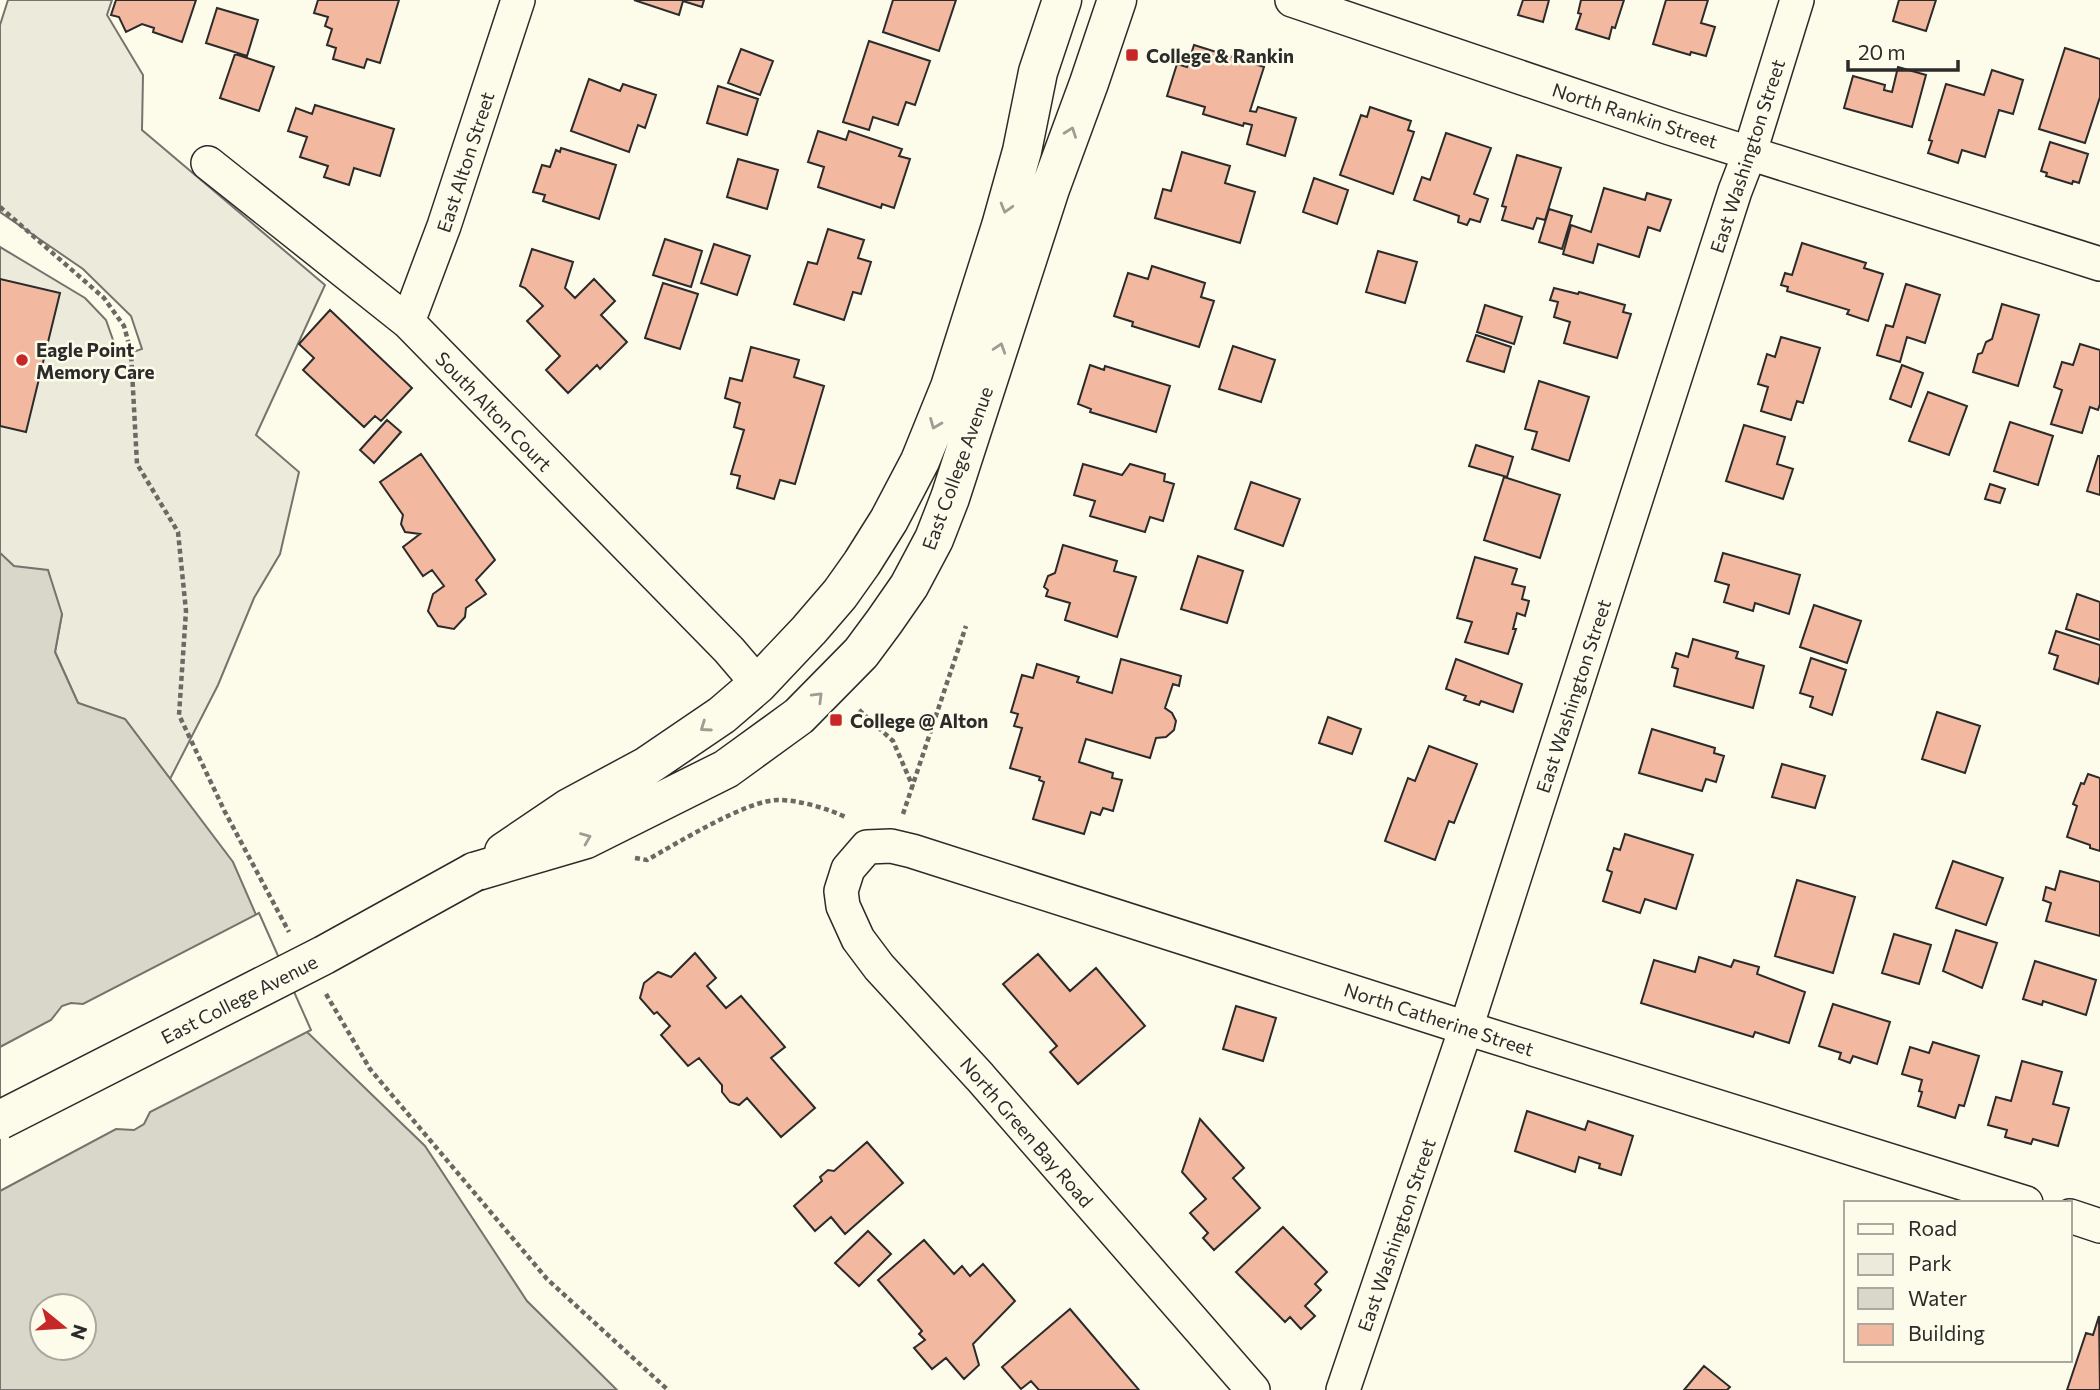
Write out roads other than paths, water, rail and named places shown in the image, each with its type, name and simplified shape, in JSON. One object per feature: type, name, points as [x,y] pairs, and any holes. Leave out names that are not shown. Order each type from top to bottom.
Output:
[{"type":"main road","name":"East College Avenue","points":[[0,1120],[324,955],[474,872],[569,808],[648,766],[722,715],[758,684],[840,594],[889,520],[919,461],[950,387],[1001,226],[1022,151],[1038,72],[1062,0]]},
{"type":"main road","name":"East College Avenue","points":[[474,872],[586,839],[726,769],[799,716],[861,653],[909,586],[934,539],[950,498],[1050,189],[1090,83],[1117,0]]},
{"type":"street","name":"East Alton Street","points":[[408,322],[444,226],[517,0]]},
{"type":"street","name":"North Rankin Street","points":[[1292,0],[1670,128],[2100,264]]},
{"type":"street","name":"East Washington Street","points":[[1343,1390],[1466,1028],[1797,0]]},
{"type":"street","name":"South Alton Court","points":[[208,163],[408,322],[729,650],[758,684]]},
{"type":"street","name":"North Catherine Street","points":[[873,850],[912,851],[2020,1201]]},
{"type":"street","name":"North Green Bay Road","points":[[873,850],[848,869],[841,891],[843,906],[858,939],[1253,1390]]},
{"type":"water","points":[[0,553],[14,566],[48,570],[62,614],[55,652],[78,703],[125,719],[233,862],[307,1032],[425,1146],[527,1301],[617,1390],[0,1390]]},
{"type":"place","name":"College & Rankin","points":[[1132,55]]},
{"type":"place","name":"Eagle Point Memory Care","points":[[22,360]]},
{"type":"place","name":"College @ Alton","points":[[836,720]]}]
